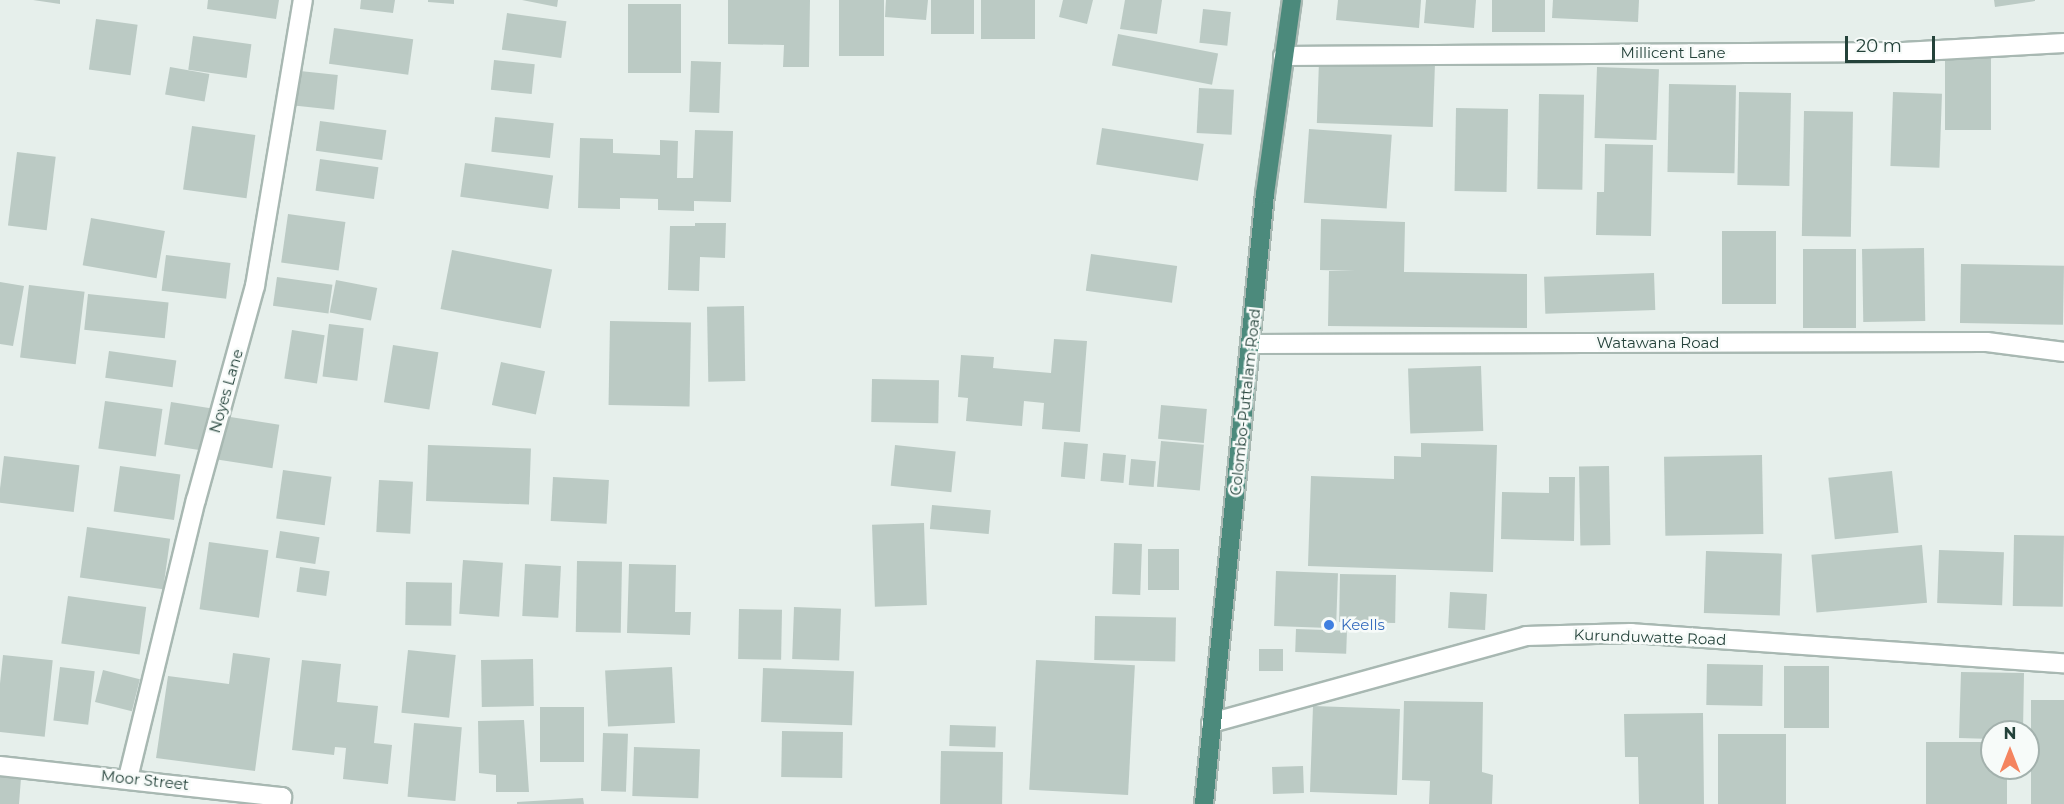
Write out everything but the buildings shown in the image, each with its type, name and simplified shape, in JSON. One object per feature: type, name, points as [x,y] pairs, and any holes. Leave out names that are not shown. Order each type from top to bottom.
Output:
[{"type":"highway","name":"Colombo-Puttalam Road","points":[[1204,804],[1252,344],[1265,194],[1292,0]]},
{"type":"street","name":"Noyes Lane","points":[[128,778],[196,500],[255,286],[303,0]]},
{"type":"street","name":"Millicent Lane","points":[[1283,56],[1903,52],[2064,43]]},
{"type":"street","name":"Watawana Road","points":[[1252,344],[1987,342],[2064,352]]},
{"type":"street","name":"Kurunduwatte Road","points":[[1211,723],[1526,636],[1631,633],[1935,651],[2064,663]]},
{"type":"street","name":"Moor Street","points":[[0,766],[282,796],[281,804]]},
{"type":"place","name":"Keells","points":[[1329,625]]}]
